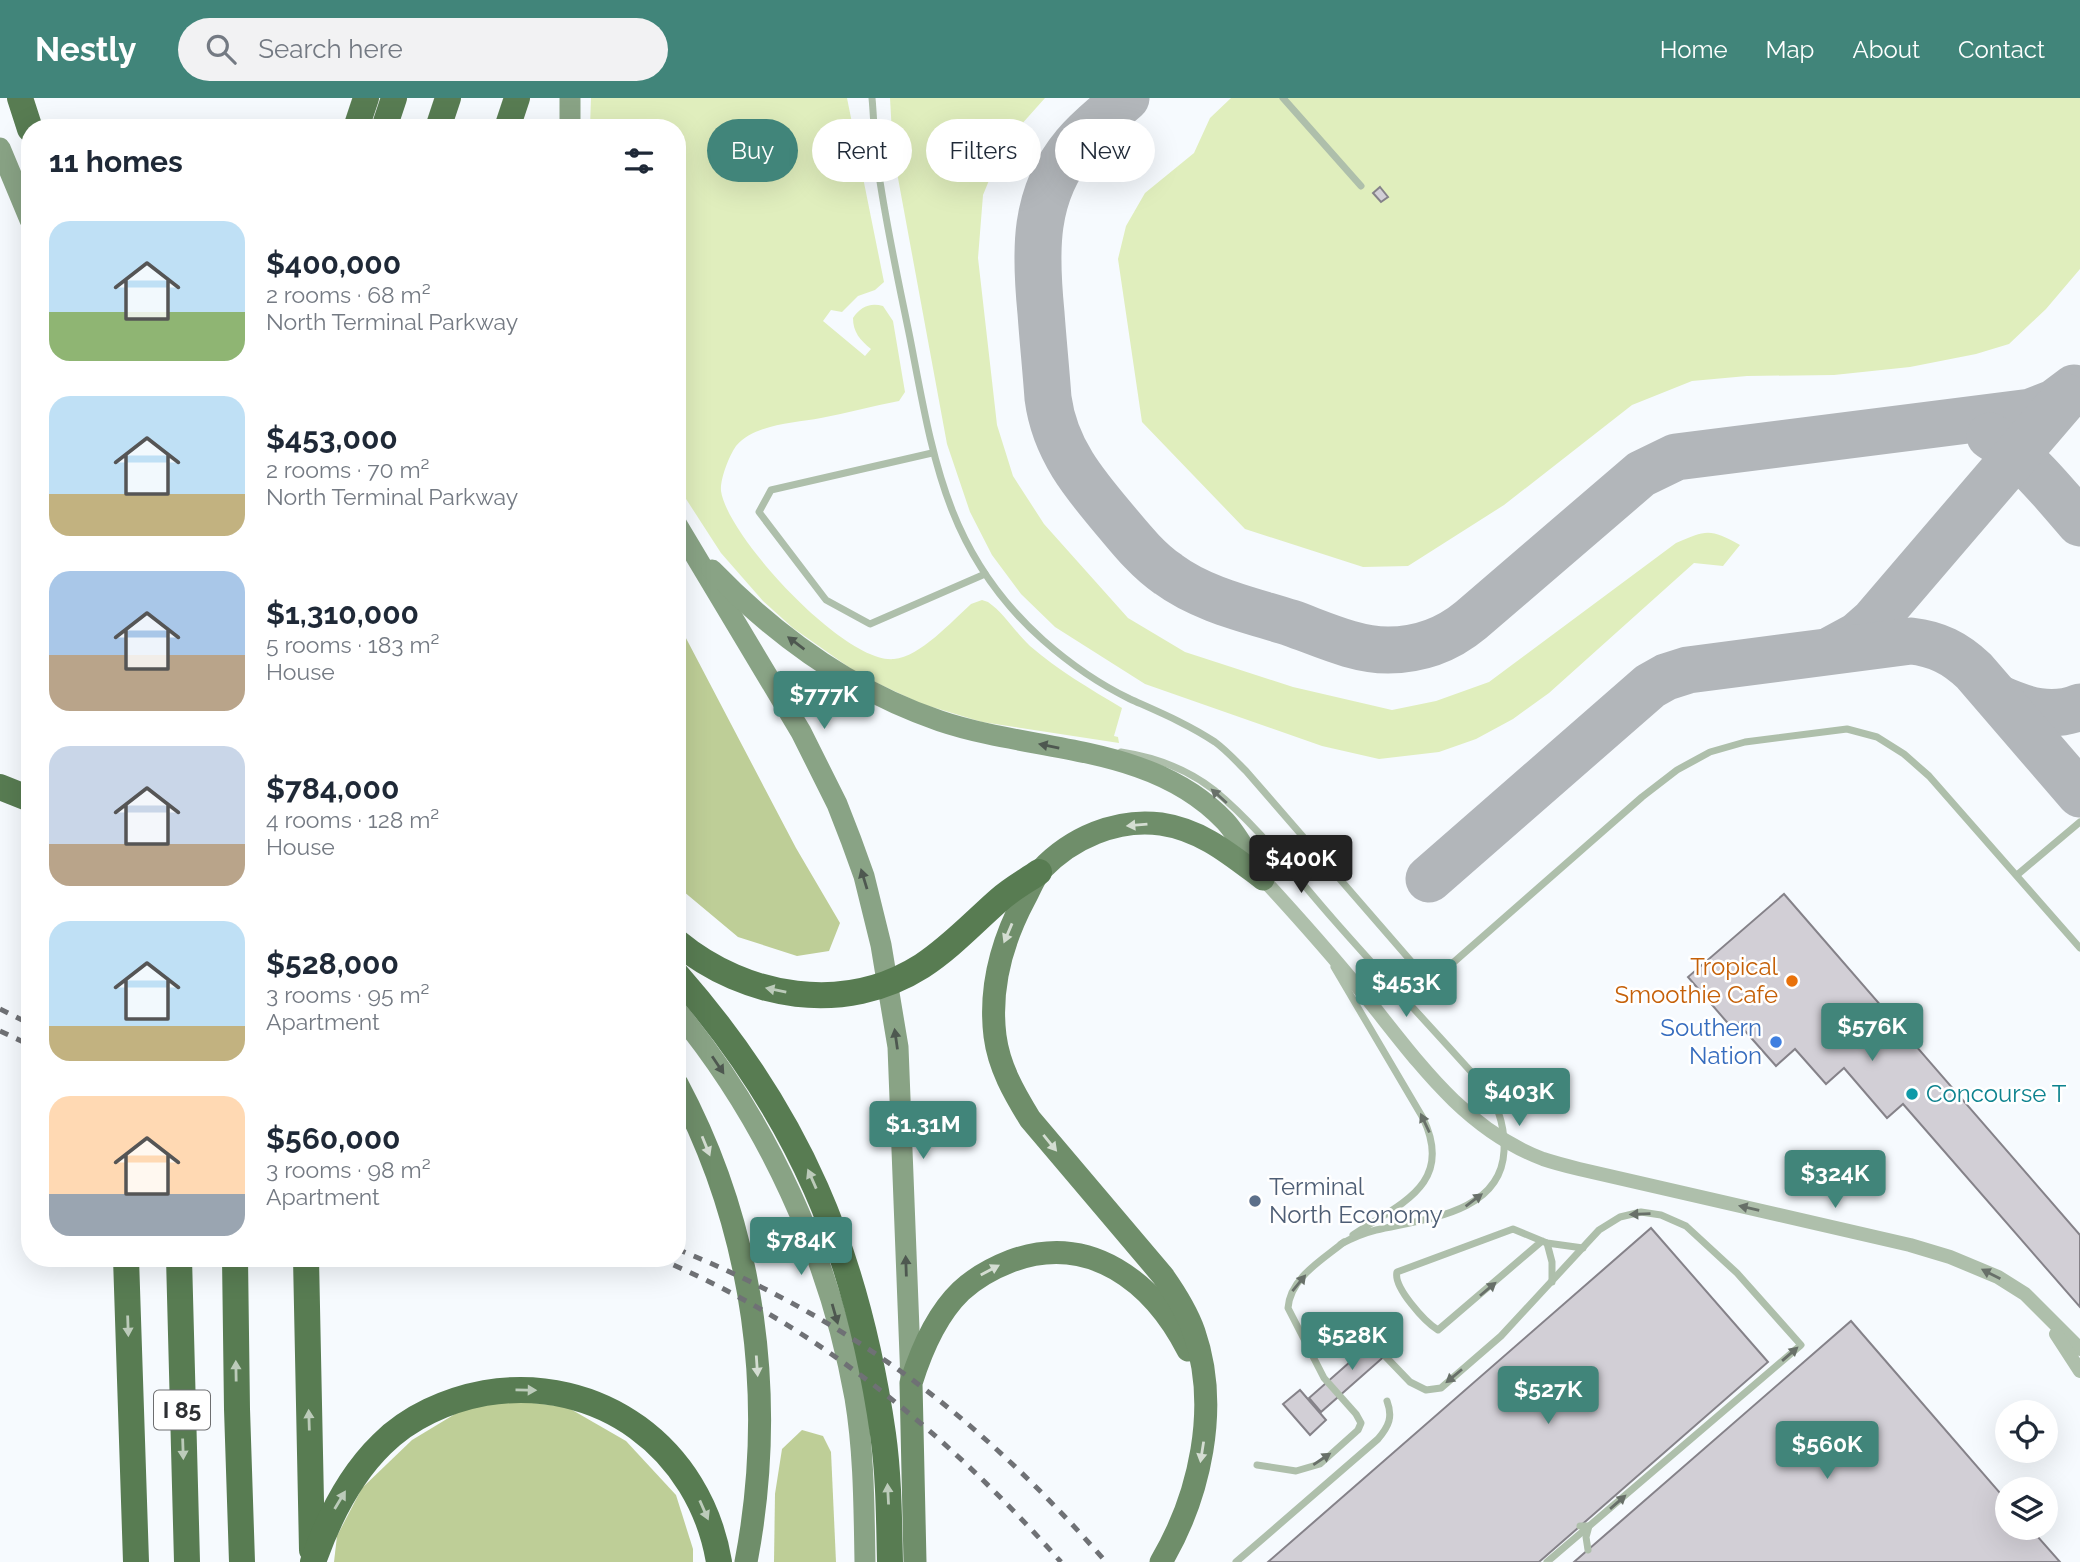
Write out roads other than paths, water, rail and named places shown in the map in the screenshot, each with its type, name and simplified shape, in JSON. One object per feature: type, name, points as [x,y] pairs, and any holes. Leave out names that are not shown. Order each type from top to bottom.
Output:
[{"type":"highway","points":[[20,98],[27,119]]},
{"type":"highway","points":[[359,119],[366,98]]},
{"type":"highway","points":[[387,119],[394,98]]},
{"type":"highway","points":[[441,119],[448,98]]},
{"type":"highway","points":[[511,119],[517,98]]},
{"type":"highway","points":[[686,949],[706,963],[760,987],[817,996],[874,989],[897,980],[943,951],[1001,898],[1039,872]]},
{"type":"highway","points":[[686,986],[736,1048],[770,1099],[813,1179],[837,1241],[849,1275],[871,1364],[883,1436],[890,1562]]},
{"type":"highway","points":[[126,1267],[136,1562]]},
{"type":"highway","name":"I 85","points":[[179,1267],[187,1562]]},
{"type":"highway","name":"I 85","points":[[235,1267],[242,1562]]},
{"type":"highway","points":[[306,1267],[313,1562]]},
{"type":"highway","points":[[313,1562],[322,1534],[343,1495],[360,1468],[382,1443],[436,1407],[468,1396],[502,1390],[565,1394],[596,1404],[650,1436],[673,1459],[692,1485],[706,1514],[719,1562]]},
{"type":"main road","points":[[570,98],[570,119]]},
{"type":"main road","points":[[0,148],[21,198]]},
{"type":"main road","points":[[686,539],[820,768],[851,840],[873,910],[898,1047],[915,1562]]},
{"type":"main road","points":[[692,548],[738,594],[789,638],[876,695],[941,721],[978,732],[1143,767],[1161,775],[1201,800],[1226,823],[1263,879]]},
{"type":"main road","points":[[1161,1562],[1179,1530],[1198,1474],[1205,1417],[1201,1359],[1194,1333],[1175,1294],[1145,1254],[1030,1119],[1015,1096],[1001,1065],[993,1011],[998,966],[1013,922],[1039,872],[1078,840],[1099,830],[1160,824],[1187,831],[1209,839],[1263,879]]},
{"type":"main road","points":[[686,1022],[729,1080],[754,1122],[796,1208],[831,1299],[855,1399],[861,1448],[865,1562]]},
{"type":"main road","points":[[686,1102],[700,1130],[728,1204],[752,1310],[759,1386],[759,1437],[755,1503],[746,1562]]},
{"type":"main road","points":[[911,1383],[919,1356],[933,1330],[960,1292],[979,1276],[1001,1265],[1024,1256],[1055,1252],[1091,1258],[1122,1272],[1137,1283],[1177,1329],[1204,1384]]},
{"type":"street","points":[[1263,879],[1313,934],[1435,1083],[1480,1125],[1543,1159],[1910,1245],[1983,1269],[2028,1297],[2080,1349]]},
{"type":"street","points":[[2028,1297],[2080,1371]]},
{"type":"lane","points":[[872,98],[884,210],[932,453],[955,522],[985,574],[1027,625],[1061,655],[1119,692],[1179,721],[1216,743],[1246,771],[1430,983],[1515,906],[1677,770],[1710,752],[1745,742],[1847,729],[1877,737],[1904,754],[1929,776],[2080,948]]},
{"type":"lane","points":[[1283,98],[1361,186]]},
{"type":"lane","points":[[932,453],[771,490],[759,512],[826,600],[870,625],[985,574]]},
{"type":"lane","points":[[1085,754],[1118,751],[1148,756],[1212,789],[1245,820],[1493,1099],[1504,1135],[1503,1159],[1494,1181],[1483,1194],[1454,1212],[1374,1230],[1341,1244]]},
{"type":"lane","points":[[2017,875],[2080,822]]},
{"type":"lane","points":[[1257,1465],[1296,1471],[1320,1464],[1358,1430],[1361,1423],[1356,1414],[1324,1378],[1303,1333],[1291,1318],[1289,1297],[1299,1280],[1341,1244],[1414,1195],[1422,1186],[1431,1165],[1432,1141],[1423,1118],[1313,934]]},
{"type":"lane","points":[[1303,1333],[1361,1331],[1410,1382],[1426,1390],[1441,1388],[1501,1336],[1599,1230],[1620,1217],[1641,1212],[1661,1215],[1686,1226],[1737,1273],[1801,1345],[1548,1562]]},
{"type":"lane","points":[[1545,1242],[1437,1331],[1398,1286],[1395,1276],[1397,1272],[1513,1229],[1545,1242],[1583,1248]]},
{"type":"lane","points":[[1545,1242],[1552,1262],[1552,1282]]},
{"type":"lane","points":[[1303,1333],[1349,1355]]},
{"type":"lane","points":[[1236,1562],[1378,1439],[1391,1418],[1387,1401]]},
{"type":"lane","points":[[1580,1526],[1589,1526]]},
{"type":"lane","points":[[1588,1550],[1586,1537],[1589,1526]]},
{"type":"railway","points":[[0,1009],[21,1020]]},
{"type":"railway","points":[[0,1031],[21,1041]]},
{"type":"railway","points":[[686,1253],[801,1308],[858,1342],[911,1379],[962,1419],[1011,1463],[1106,1562]]},
{"type":"railway","points":[[676,1267],[771,1315],[825,1349],[876,1387],[972,1470],[1061,1562]]},
{"type":"place","name":"Tropical Smoothie Cafe","points":[[1792,981]]},
{"type":"place","name":"Southern Nation","points":[[1776,1042]]},
{"type":"place","name":"Concourse T","points":[[1912,1094]]},
{"type":"place","name":"Terminal North Economy","points":[[1255,1201]]}]
